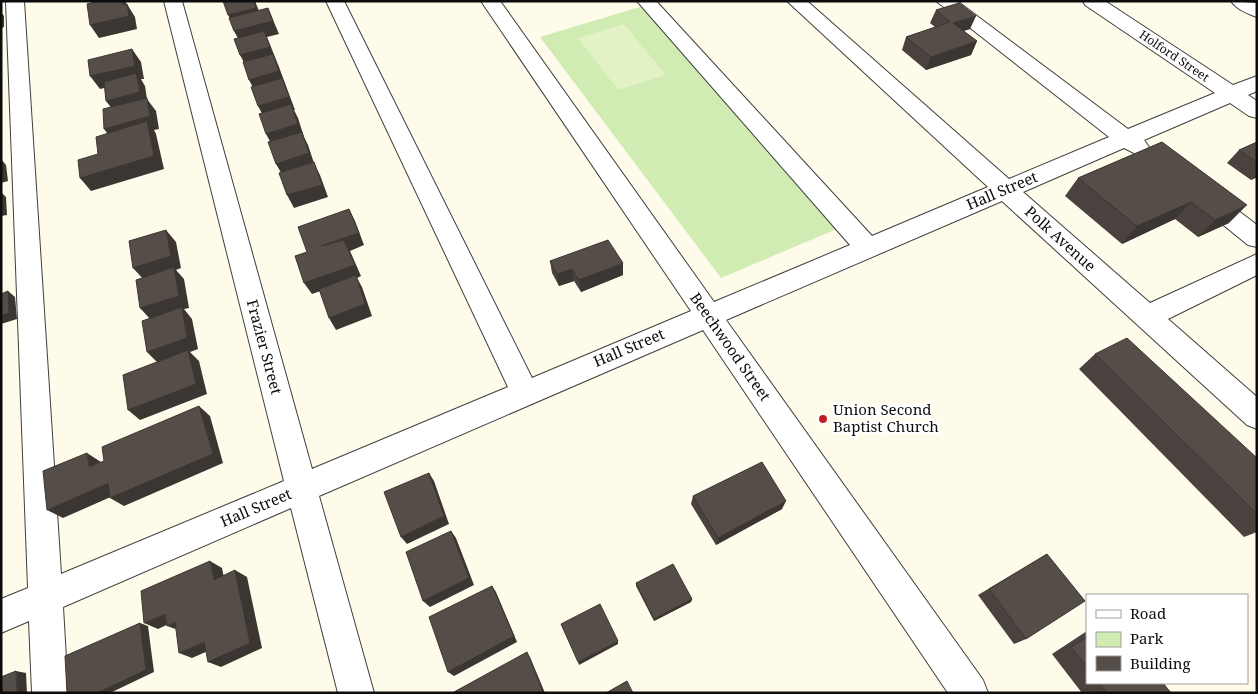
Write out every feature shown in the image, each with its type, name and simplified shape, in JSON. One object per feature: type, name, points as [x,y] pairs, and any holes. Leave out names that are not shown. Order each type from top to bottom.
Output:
[{"type":"street","points":[[16,1],[50,693]]},
{"type":"street","name":"Frazier Street","points":[[173,1],[356,693]]},
{"type":"street","points":[[335,1],[525,393]]},
{"type":"street","name":"Beechwood Street","points":[[490,1],[970,693]]},
{"type":"street","points":[[646,1],[867,247]]},
{"type":"street","name":"Polk Avenue","points":[[796,1],[1257,416]]},
{"type":"street","points":[[945,1],[1125,139],[1154,158]]},
{"type":"street","name":"Holford Street","points":[[1092,1],[1257,111]]},
{"type":"street","points":[[1240,1],[1257,11]]},
{"type":"street","name":"Hall Street","points":[[1,616],[1257,83]]},
{"type":"street","points":[[1186,183],[1257,238]]},
{"type":"street","points":[[1147,317],[1257,264]]},
{"type":"green space","points":[[646,5],[851,223],[721,278],[540,37]]},
{"type":"green space","points":[[624,24],[666,75],[618,90],[578,38]]},
{"type":"building","points":[[98,1],[122,1],[123,5],[127,4],[129,16],[90,25],[87,4]]},
{"type":"building","points":[[223,1],[254,1],[256,8],[228,15]]},
{"type":"building","points":[[959,3],[976,16],[953,23],[977,41],[931,57],[906,37],[950,22],[936,10]]},
{"type":"building","points":[[268,8],[273,21],[234,31],[229,18]]},
{"type":"building","points":[[264,31],[270,47],[240,55],[234,39]]},
{"type":"building","points":[[132,49],[135,66],[90,76],[88,60]]},
{"type":"building","points":[[273,54],[279,71],[249,80],[243,62]]},
{"type":"building","points":[[136,73],[140,92],[106,101],[104,82]]},
{"type":"building","points":[[282,78],[289,97],[258,106],[251,87]]},
{"type":"building","points":[[147,98],[150,116],[104,129],[103,109]]},
{"type":"building","points":[[291,104],[298,124],[266,134],[259,114]]},
{"type":"building","points":[[147,121],[154,156],[80,178],[78,160],[98,154],[96,137]]},
{"type":"building","points":[[302,132],[309,153],[276,164],[268,142]]},
{"type":"building","points":[[1162,142],[1247,205],[1215,220],[1191,202],[1137,226],[1078,178]]},
{"type":"building","points":[[1257,142],[1257,162],[1239,150]]},
{"type":"building","points":[[314,162],[322,185],[287,195],[279,173]]},
{"type":"building","points":[[349,209],[359,233],[321,246],[344,240],[355,265],[304,283],[295,256],[307,252],[298,227]]},
{"type":"building","points":[[166,230],[171,256],[133,268],[129,241]]},
{"type":"building","points":[[608,240],[623,263],[579,280],[572,269],[557,274],[550,261]]},
{"type":"building","points":[[174,267],[179,296],[140,308],[136,280]]},
{"type":"building","points":[[356,275],[365,304],[329,318],[319,289]]},
{"type":"building","points":[[8,291],[9,313],[1,316],[1,294]]},
{"type":"building","points":[[182,307],[187,338],[147,352],[142,321]]},
{"type":"building","points":[[1127,338],[1257,458],[1257,514],[1095,354]]},
{"type":"building","points":[[188,350],[196,384],[128,410],[123,375]]},
{"type":"building","points":[[199,406],[213,454],[110,498],[108,483],[47,510],[43,471],[87,453],[89,467],[104,461],[102,447]]},
{"type":"building","points":[[762,462],[786,501],[718,538],[693,496]]},
{"type":"building","points":[[429,473],[444,516],[401,537],[384,492]]},
{"type":"building","points":[[451,531],[469,578],[423,601],[406,552]]},
{"type":"building","points":[[1047,554],[1085,601],[1026,639],[989,589]]},
{"type":"building","points":[[210,561],[214,580],[235,570],[250,643],[208,662],[204,642],[179,653],[175,622],[167,626],[165,614],[144,623],[141,591]]},
{"type":"building","points":[[673,564],[692,599],[654,619],[636,583]]},
{"type":"building","points":[[492,586],[514,636],[448,672],[429,617]]},
{"type":"building","points":[[600,604],[618,641],[578,662],[561,624]]},
{"type":"building","points":[[140,623],[146,670],[97,693],[67,693],[65,656]]},
{"type":"building","points":[[1086,638],[1086,666],[1071,647]]},
{"type":"building","points":[[527,652],[543,693],[454,692]]},
{"type":"building","points":[[16,671],[17,693],[1,693],[1,677]]},
{"type":"building","points":[[627,681],[633,693],[606,693]]},
{"type":"building","points":[[1100,684],[1164,684],[1171,693],[1107,693]]},
{"type":"place","name":"Union Second Baptist Church","points":[[823,419]]}]
